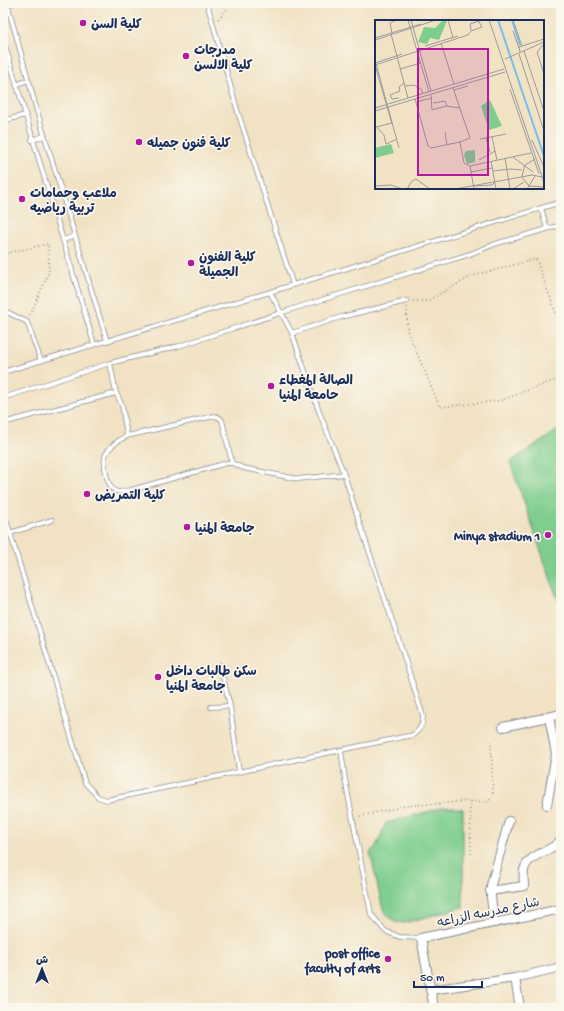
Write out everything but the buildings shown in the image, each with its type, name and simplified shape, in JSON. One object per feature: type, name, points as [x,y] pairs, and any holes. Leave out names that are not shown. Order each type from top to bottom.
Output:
[{"type":"street","points":[[503,727],[561,714]]},
{"type":"street","points":[[549,717],[556,754],[561,764]]},
{"type":"street","points":[[547,805],[556,754]]},
{"type":"street","points":[[494,923],[490,891],[492,878],[509,821]]},
{"type":"street","points":[[490,891],[524,886],[524,869],[529,860],[555,847],[561,840]]},
{"type":"street","name":"شارع مدرسه الزراعه","points":[[421,938],[561,909]]},
{"type":"street","points":[[421,938],[434,1008]]},
{"type":"street","points":[[430,990],[515,978],[561,967]]},
{"type":"street","points":[[515,978],[520,1008]]},
{"type":"lane","points":[[13,3],[6,4],[44,136],[107,341]]},
{"type":"lane","points":[[207,3],[237,109],[293,285]]},
{"type":"lane","points":[[3,39],[94,344]]},
{"type":"lane","points":[[16,85],[28,80]]},
{"type":"lane","points":[[3,121],[25,115]]},
{"type":"lane","points":[[32,140],[44,136]]},
{"type":"lane","points":[[3,372],[293,285],[561,202]]},
{"type":"lane","points":[[541,208],[547,229]]},
{"type":"lane","points":[[3,398],[110,363],[179,346],[281,312],[561,225]]},
{"type":"lane","points":[[63,240],[75,236]]},
{"type":"lane","points":[[3,510],[85,783],[98,797],[107,800],[413,735],[418,731],[423,719],[401,647],[358,522],[344,474],[320,414],[292,333],[270,292]]},
{"type":"lane","points":[[292,333],[341,317],[407,301]]},
{"type":"lane","points":[[3,310],[27,322],[42,361]]},
{"type":"lane","points":[[110,363],[116,393],[122,405],[127,436]]},
{"type":"lane","points":[[3,423],[116,393]]},
{"type":"lane","points":[[232,463],[222,420],[214,416],[127,436],[119,439],[108,450],[105,456],[106,470],[111,487],[115,491],[122,492],[228,463],[232,463],[243,468],[298,479],[344,474]]},
{"type":"lane","points":[[10,533],[52,520]]},
{"type":"lane","points":[[220,665],[230,706],[239,772]]},
{"type":"lane","points":[[211,707],[230,706]]},
{"type":"lane","points":[[341,750],[352,818],[371,914],[385,932],[400,937],[421,938]]},
{"type":"path","points":[[214,24],[233,3]]},
{"type":"path","points":[[3,254],[48,244],[49,272],[27,322]]},
{"type":"path","points":[[561,327],[536,259],[472,276],[427,300],[407,301],[407,330],[440,407],[499,401],[561,378]]},
{"type":"path","points":[[352,818],[405,806],[470,800],[488,802],[493,796],[492,741]]},
{"type":"path","points":[[470,800],[470,856]]},
{"type":"green space","name":"Minya stadium 1","points":[[561,428],[561,609],[510,462]]},
{"type":"green space","points":[[444,807],[463,809],[463,907],[404,923],[394,922],[383,910],[370,852],[376,846],[386,823]]},
{"type":"place","name":"كلية السن","points":[[83,23]]},
{"type":"place","name":"مدرجات كلية الالسن","points":[[186,56]]},
{"type":"place","name":"كلية فنون جميله","points":[[139,142]]},
{"type":"place","name":"ملاعب وحمامات تربية رياضيه","points":[[22,199]]},
{"type":"place","name":"كلية الفنون الجميلة","points":[[191,263]]},
{"type":"place","name":"الصالة المغطاء حامعة المنيا","points":[[271,386]]},
{"type":"place","name":"كلية التمريض","points":[[87,494]]},
{"type":"place","name":"جامعة المنيا","points":[[187,527]]},
{"type":"place","name":"Minya stadium 1","points":[[548,535]]},
{"type":"place","name":"سكن طالبات داخل جامعة المنيا","points":[[158,677]]},
{"type":"place","name":"post office faculty of arts","points":[[388,959]]}]
